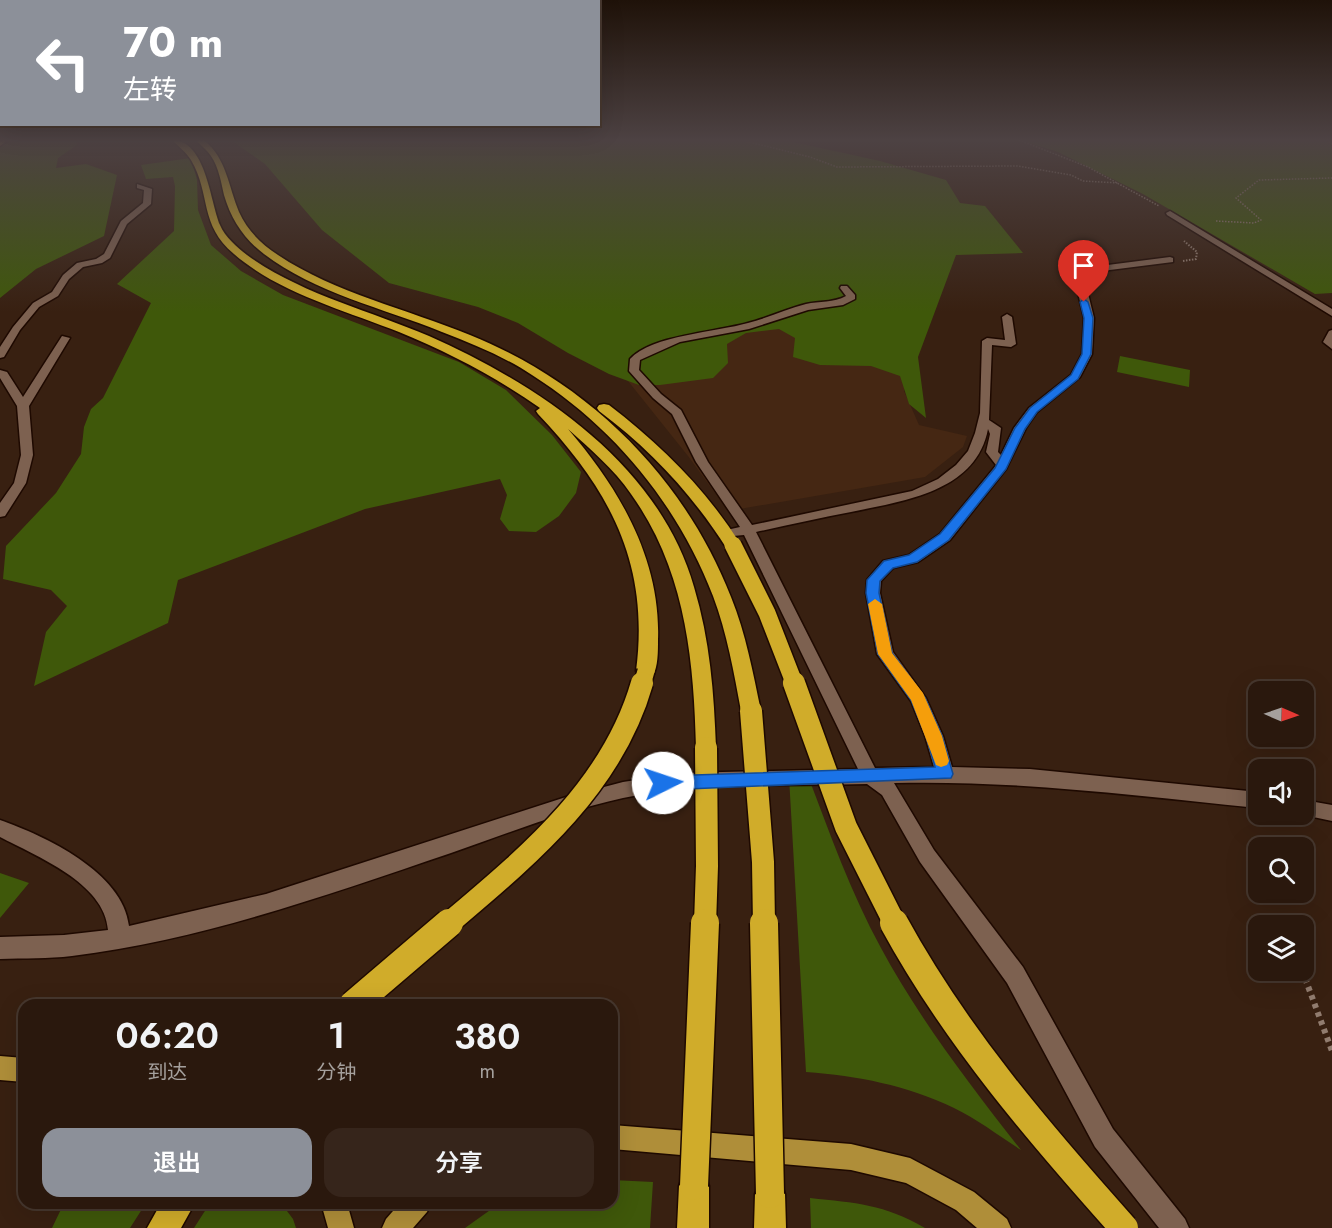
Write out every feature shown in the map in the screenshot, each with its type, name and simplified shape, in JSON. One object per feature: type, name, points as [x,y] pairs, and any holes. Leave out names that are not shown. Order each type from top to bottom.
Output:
[{"type":"highway","points":[[207,197],[215,226],[243,257],[290,285],[423,338],[511,382],[570,421],[594,441],[622,472],[658,524],[673,553],[686,588],[698,639],[706,748],[707,866],[693,1228]]},
{"type":"highway","points":[[230,197],[242,226],[262,248],[280,261],[333,287],[452,332],[565,384],[595,402],[644,440],[690,484],[736,536],[779,638],[845,825],[885,910],[905,946],[977,1055],[1017,1108],[1124,1228]]},
{"type":"highway","points":[[537,372],[613,430],[662,486],[685,522],[722,597],[738,646],[751,711],[763,862],[770,1228]]},
{"type":"highway","points":[[360,999],[521,862],[579,802],[603,771],[621,741],[636,711],[646,671],[650,633],[647,597],[640,563],[623,520],[613,500],[576,448],[555,423],[511,382]]},
{"type":"highway","points":[[163,1228],[175,1209]]},
{"type":"main road","points":[[0,1068],[18,1070]]},
{"type":"main road","points":[[618,1138],[851,1157],[910,1171],[965,1201],[998,1228]]},
{"type":"main road","points":[[336,1209],[341,1228]]},
{"type":"main road","points":[[395,1228],[412,1209]]},
{"type":"street","points":[[0,355],[16,329],[36,305],[55,294],[66,277],[80,266],[99,261],[107,256],[119,238],[124,223],[147,204],[147,197]]},
{"type":"street","points":[[1170,213],[1332,313]]},
{"type":"street","points":[[945,774],[934,736],[918,698],[885,654],[873,593],[874,580],[888,564],[913,559],[945,537],[1002,465],[1020,428],[1033,410],[1075,377],[1087,354],[1089,318],[1080,285],[1080,276],[1092,270],[1170,260]]},
{"type":"street","points":[[844,288],[852,297],[850,300],[807,307],[749,326],[677,340],[635,359],[634,370],[657,396],[677,412],[736,536],[787,605],[870,776],[888,789],[927,856],[1015,975],[1104,1138],[1176,1228]]},
{"type":"street","points":[[736,536],[916,494],[930,489],[963,465],[973,454],[986,423],[987,341],[1011,344],[1007,317]]},
{"type":"street","points":[[1332,333],[1328,342],[1332,346]]},
{"type":"street","points":[[23,406],[65,338]]},
{"type":"street","points":[[0,373],[3,374],[23,406],[27,455],[20,483],[0,513]]},
{"type":"street","points":[[986,423],[995,428],[993,452],[1002,465]]},
{"type":"street","points":[[0,948],[69,946],[169,930],[288,897],[543,813],[644,784],[945,774],[1030,777],[1248,799]]},
{"type":"street","points":[[1314,810],[1332,813]]},
{"type":"street","points":[[0,828],[89,877],[106,896],[117,914],[119,939]]},
{"type":"path","points":[[1143,197],[1170,213]]},
{"type":"path","points":[[1211,221],[1254,223],[1261,220],[1237,197]]},
{"type":"path","points":[[1216,221],[1221,221]]},
{"type":"path","points":[[1170,260],[1196,259],[1197,252],[1179,237],[1182,232],[1179,224],[1188,223]]},
{"type":"path","points":[[1306,981],[1332,1051]]},
{"type":"shaded area","points":[[699,292],[909,370],[904,391],[919,425],[967,436],[963,447],[925,477],[728,511],[688,456],[620,371]]},
{"type":"green space","points":[[0,197],[112,197],[104,236],[36,269],[0,298]]},
{"type":"green space","points":[[175,197],[198,197],[198,210],[211,245],[241,271],[283,295],[459,362],[506,390],[552,435],[581,472],[576,493],[559,516],[536,532],[509,531],[500,519],[507,495],[500,479],[365,509],[178,580],[168,623],[34,686],[46,632],[67,606],[51,590],[3,579],[6,546],[56,493],[81,454],[84,427],[91,409],[103,398],[151,303],[117,284],[174,231]]},
{"type":"green space","points":[[294,197],[957,197],[960,203],[985,206],[1023,253],[956,255],[918,357],[926,418],[909,404],[900,376],[871,366],[820,365],[793,357],[795,338],[779,329],[746,333],[727,344],[728,363],[713,378],[660,385],[639,385],[609,374],[568,353],[518,323],[478,307],[389,283],[322,230]]},
{"type":"green space","points":[[1149,197],[1332,197],[1332,293],[1315,294]]},
{"type":"green space","points":[[1120,356],[1190,370],[1189,387],[1117,372]]},
{"type":"green space","points":[[808,776],[851,885],[896,975],[947,1052],[1021,1150],[963,1112],[918,1093],[863,1079],[806,1072],[789,777]]},
{"type":"green space","points":[[0,873],[29,883],[0,918]]},
{"type":"green space","points":[[618,1180],[653,1182],[650,1228],[465,1228],[492,1209],[618,1209]]},
{"type":"green space","points":[[810,1198],[856,1203],[883,1209],[925,1228],[811,1228]]},
{"type":"green space","points":[[61,1209],[142,1209],[130,1228],[52,1228]]},
{"type":"green space","points":[[206,1209],[286,1209],[296,1228],[194,1228]]},
{"type":"slow traffic","points":[[875,604],[885,654],[918,698],[934,736],[941,761]]},
{"type":"route","points":[[663,783],[945,774],[934,736],[918,698],[885,654],[873,593],[874,580],[888,564],[913,559],[945,537],[1000,469],[1020,428],[1033,410],[1075,377],[1087,354],[1089,318],[1084,302]]}]
